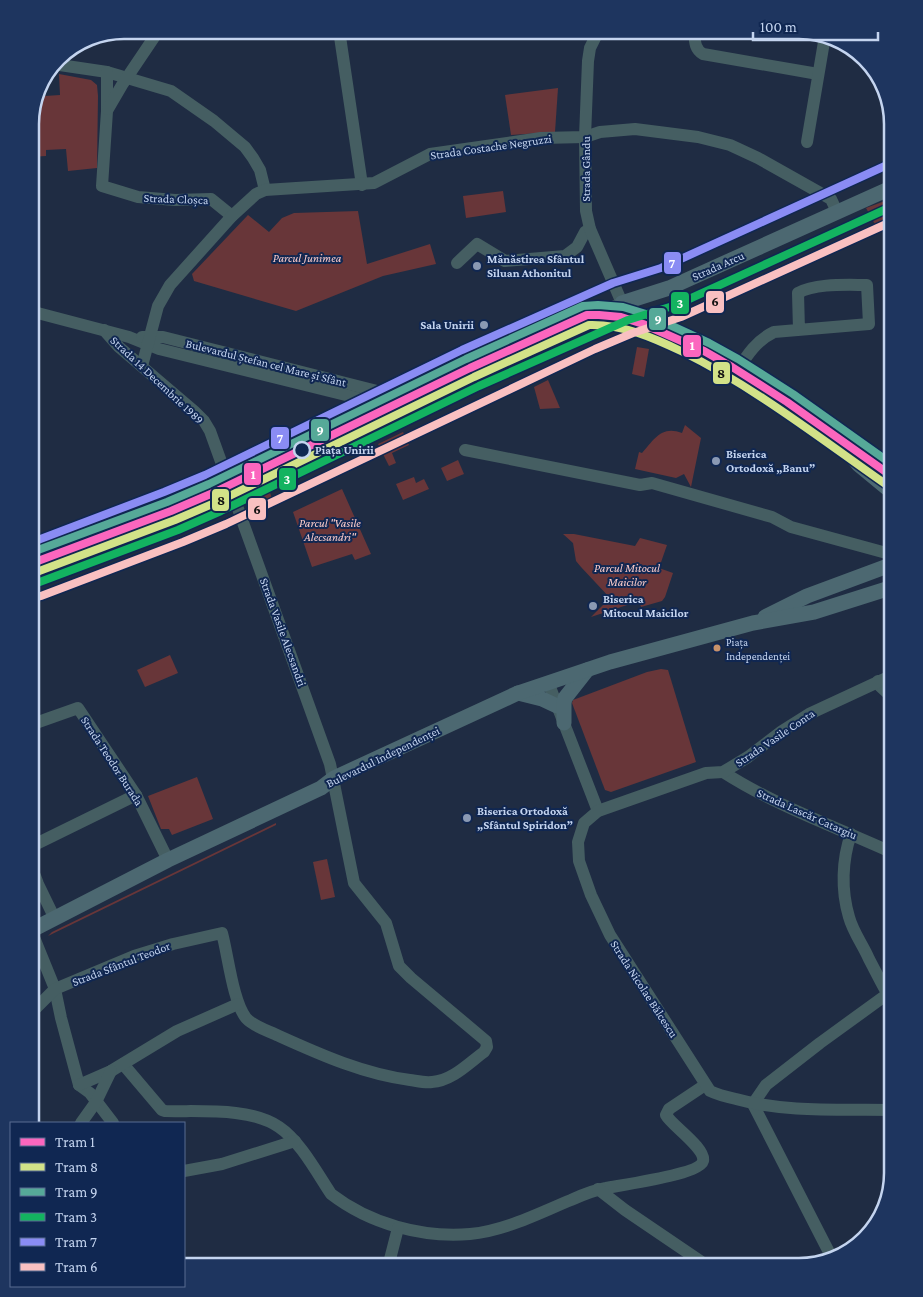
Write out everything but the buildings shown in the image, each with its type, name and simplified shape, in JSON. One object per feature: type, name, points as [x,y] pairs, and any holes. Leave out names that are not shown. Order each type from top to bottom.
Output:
[{"type":"main road","name":"Strada Arcu","points":[[622,303],[669,288],[884,190]]},
{"type":"main road","points":[[645,325],[641,306],[649,295]]},
{"type":"main road","points":[[622,303],[645,325],[737,371],[842,444],[859,465],[884,486]]},
{"type":"main road","points":[[572,324],[605,320],[639,327],[645,325]]},
{"type":"main road","points":[[842,444],[868,452],[884,462]]},
{"type":"main road","points":[[777,615],[806,596],[884,569]]},
{"type":"main road","name":"Bulevardul Independenței","points":[[39,927],[168,860],[313,791],[334,778],[518,692],[777,615],[814,612],[884,590]]},
{"type":"main road","points":[[564,723],[565,698],[588,670]]},
{"type":"main road","points":[[518,692],[542,699],[557,706]]},
{"type":"street","name":"Strada Cloșca","points":[[107,111],[151,39]]},
{"type":"street","points":[[341,39],[362,185]]},
{"type":"street","name":"Strada Gându","points":[[594,39],[589,54],[585,137],[586,211],[590,229],[622,303]]},
{"type":"street","points":[[695,39],[695,45],[702,54],[818,74]]},
{"type":"street","points":[[807,142],[824,42]]},
{"type":"street","points":[[63,65],[107,72],[171,92],[229,132],[253,158],[260,170],[265,190],[256,194],[232,216],[170,284],[158,306],[142,366]]},
{"type":"street","name":"Strada Cloșca","points":[[107,72],[107,111],[102,186],[138,198],[211,199],[232,216]]},
{"type":"street","name":"Strada Costache Negruzzi","points":[[265,190],[362,185],[374,183],[430,154],[542,138],[585,137],[600,132],[635,130],[665,132],[716,141],[742,150],[830,199],[837,212]]},
{"type":"street","points":[[457,264],[477,244],[505,261],[565,256],[577,248],[585,232],[590,229]]},
{"type":"street","points":[[737,371],[754,346],[764,337],[774,332],[799,330],[869,324],[867,285],[822,286],[804,289],[798,293],[799,330]]},
{"type":"street","name":"Strada Arcu","points":[[39,563],[172,512],[378,416],[471,370],[622,303]]},
{"type":"street","name":"Bulevardul Ștefan cel Mare și Sfânt","points":[[39,313],[370,401],[378,416]]},
{"type":"street","name":"Strada 14 Decembrie 1989","points":[[104,330],[119,347],[204,421],[210,431],[230,486]]},
{"type":"street","name":"Bulevardul Ștefan cel Mare și Sfânt","points":[[148,341],[163,337],[385,393],[393,408]]},
{"type":"street","points":[[465,450],[640,485],[652,483],[772,518],[884,563]]},
{"type":"street","name":"Strada Vasile Alecsandri","points":[[230,486],[330,764],[354,883],[386,923],[398,966],[464,1021],[486,1041],[487,1046],[484,1052],[456,1074],[446,1079],[431,1082],[399,1078],[342,1063],[256,1025],[247,1018],[238,1004]]},
{"type":"street","name":"Strada Vasile Conta","points":[[598,811],[706,773],[724,772],[809,714],[884,679]]},
{"type":"street","points":[[878,681],[884,690]]},
{"type":"street","points":[[548,682],[598,811]]},
{"type":"street","name":"Strada Teodor Burada","points":[[39,723],[78,708],[136,795],[168,860]]},
{"type":"street","name":"Strada Lascăr Catargiu","points":[[724,772],[749,788],[884,849]]},
{"type":"street","points":[[39,843],[136,795]]},
{"type":"street","name":"Strada Nicolae Bălcescu","points":[[598,811],[584,823],[578,842],[579,861],[589,888],[610,935],[710,1091],[718,1095],[753,1104],[807,1109],[884,1110]]},
{"type":"street","points":[[851,834],[845,853],[844,871],[844,888],[849,918],[884,983]]},
{"type":"street","points":[[39,886],[55,919]]},
{"type":"street","name":"Strada Sfântul Teodor","points":[[39,1005],[55,990],[134,956],[173,944],[222,933],[238,1004]]},
{"type":"street","points":[[39,951],[55,990],[80,1085],[90,1093],[112,1122]]},
{"type":"street","points":[[829,1253],[753,1104],[766,1085],[820,1043],[884,1001]]},
{"type":"street","points":[[80,1085],[111,1071],[177,1031],[238,1004]]},
{"type":"street","points":[[122,1064],[162,1110],[241,1114],[260,1118],[279,1127],[295,1141],[331,1194],[338,1200],[398,1228],[442,1234],[470,1234],[499,1229],[598,1189],[676,1174],[700,1166],[703,1156],[687,1135],[669,1120],[666,1115],[669,1109],[705,1085]]},
{"type":"street","points":[[82,1122],[96,1102],[111,1071]]},
{"type":"street","points":[[185,1172],[222,1164],[295,1141]]},
{"type":"street","points":[[625,1210],[626,1185]]},
{"type":"street","points":[[598,1189],[625,1210],[696,1258]]},
{"type":"street","points":[[390,1258],[398,1228]]},
{"type":"green space","points":[[59,74],[91,80],[97,85],[97,168],[68,171],[66,149],[46,150],[46,156],[39,156],[39,118],[45,93],[45,96],[60,95]]},
{"type":"green space","points":[[558,88],[555,132],[511,135],[505,95]]},
{"type":"green space","points":[[503,191],[506,212],[466,218],[463,196]]},
{"type":"green space","points":[[884,201],[884,228],[877,228],[866,208]]},
{"type":"green space","name":"Parcul Junimea","points":[[358,211],[367,264],[430,244],[436,264],[383,276],[296,311],[194,281],[192,274],[248,215],[269,232],[282,218],[294,213]]},
{"type":"green space","points":[[637,347],[649,349],[644,377],[632,374]]},
{"type":"green space","points":[[548,380],[560,408],[540,409],[534,387]]},
{"type":"green space","points":[[435,397],[441,401],[372,432],[372,429]]},
{"type":"green space","points":[[685,425],[701,438],[691,487],[684,474],[676,478],[635,469],[639,452],[642,453],[663,432],[675,431],[682,433]]},
{"type":"green space","points":[[403,432],[409,445],[392,453],[396,463],[389,466],[378,444]]},
{"type":"green space","points":[[458,460],[464,474],[447,481],[441,468]]},
{"type":"green space","points":[[414,477],[416,483],[424,479],[429,489],[403,500],[396,484]]},
{"type":"green space","points":[[268,487],[274,504],[251,514],[245,497]]},
{"type":"green space","name":"Parcul \"Vasile Alecsandri\"","points":[[342,489],[371,554],[355,560],[352,554],[312,567],[293,512]]},
{"type":"green space","name":"Parcul Mitocul Maicilor","points":[[563,534],[574,534],[635,546],[640,538],[667,545],[659,568],[673,573],[665,597],[662,601],[641,607],[639,601],[591,617],[610,598],[576,561],[573,543]]},
{"type":"green space","points":[[170,655],[178,673],[145,687],[137,670]]},
{"type":"green space","points":[[661,669],[668,670],[696,762],[611,792],[605,790],[572,703],[573,700],[647,672]]},
{"type":"green space","points":[[197,777],[213,819],[172,835],[169,829],[161,829],[148,796]]},
{"type":"green space","points":[[276,823],[276,825],[48,936],[52,932]]},
{"type":"green space","points":[[327,859],[335,897],[321,900],[313,862]]},
{"type":"tram line","name":"7","points":[[39,540],[205,475],[462,350],[613,283],[661,268],[884,166]]},
{"type":"tram line","name":"3","points":[[39,582],[178,530],[479,386],[628,320],[676,305],[884,210]]},
{"type":"tram line","name":"6","points":[[41,596],[226,524],[595,349],[633,333],[681,317],[884,225]]},
{"type":"tram line","name":"9","points":[[39,550],[167,502],[209,484],[466,359],[583,306],[623,307],[646,314],[709,343],[793,394],[884,459]]},
{"type":"tram line","name":"1","points":[[39,561],[171,511],[213,493],[470,368],[587,315],[621,317],[643,324],[704,351],[787,402],[884,471]]},
{"type":"tram line","name":"8","points":[[39,571],[175,520],[217,502],[474,377],[589,325],[602,325],[638,333],[710,366],[788,415],[884,483]]},
{"type":"place","name":"Mănăstirea Sfântul Siluan Athonitul","points":[[477,266]]},
{"type":"place","name":"Sala Unirii","points":[[484,325]]},
{"type":"place","name":"Piața Unirii","points":[[302,450]]},
{"type":"place","name":"Biserica Ortodoxă „Banu”","points":[[716,461]]},
{"type":"place","name":"Biserica Mitocul Maicilor","points":[[593,606]]},
{"type":"place","name":"Piața Independenței","points":[[717,648]]},
{"type":"place","name":"Biserica Ortodoxă „Sfântul Spiridon”","points":[[467,818]]}]
